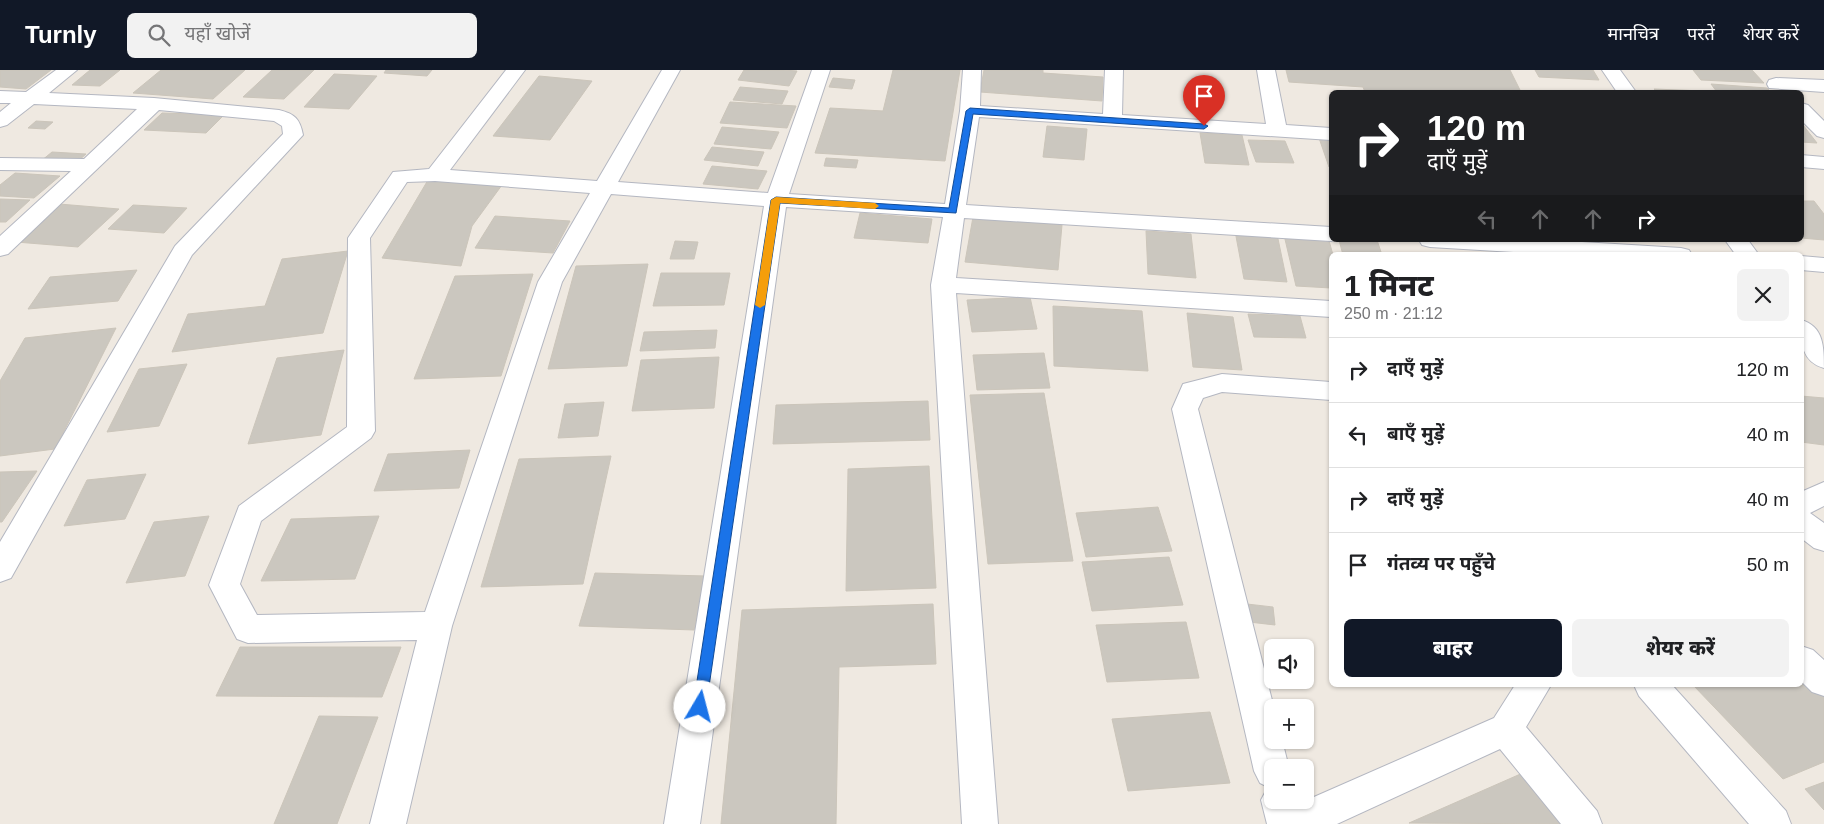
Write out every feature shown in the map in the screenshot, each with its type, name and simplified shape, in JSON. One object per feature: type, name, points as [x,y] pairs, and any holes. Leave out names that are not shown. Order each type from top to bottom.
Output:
[{"type":"street","points":[[0,121],[68,70]]},
{"type":"street","points":[[435,175],[516,70]]},
{"type":"street","points":[[388,824],[436,626],[550,282],[671,70]]},
{"type":"street","points":[[682,824],[776,200],[821,70]]},
{"type":"street","points":[[972,70],[970,111],[943,285],[980,824]]},
{"type":"street","points":[[1112,121],[1114,70]]},
{"type":"street","points":[[1266,70],[1277,130]]},
{"type":"street","points":[[1611,70],[1625,90]]},
{"type":"street","points":[[1775,82],[1824,86]]},
{"type":"street","points":[[0,97],[154,104],[279,116],[291,124],[293,135],[183,251],[0,570]]},
{"type":"street","points":[[0,249],[154,104]]},
{"type":"street","points":[[970,111],[1329,134]]},
{"type":"street","points":[[1804,112],[1824,132]]},
{"type":"street","points":[[1804,161],[1824,163]]},
{"type":"street","points":[[0,164],[91,165]]},
{"type":"street","points":[[436,626],[248,628],[224,585],[248,514],[361,431],[359,238],[400,176],[435,175],[776,200],[1329,234]]},
{"type":"street","points":[[1459,242],[1607,252]]},
{"type":"street","points":[[1738,242],[1746,252]]},
{"type":"street","points":[[1804,263],[1824,265]]},
{"type":"street","points":[[943,285],[1329,312]]},
{"type":"street","points":[[1269,759],[1185,409],[1192,391],[1222,383],[1329,391]]},
{"type":"street","points":[[1804,503],[1824,493]]},
{"type":"street","points":[[1804,524],[1824,539]]},
{"type":"street","points":[[1804,663],[1824,681]]},
{"type":"street","points":[[1296,824],[1506,729],[1533,687]]},
{"type":"street","points":[[1653,687],[1773,824]]},
{"type":"street","points":[[1506,729],[1584,824]]},
{"type":"street","points":[[1281,809],[1285,824]]},
{"type":"building","points":[[0,70],[51,70],[26,89],[0,87]]},
{"type":"building","points":[[90,70],[120,70],[100,86],[72,85]]},
{"type":"building","points":[[161,70],[245,70],[213,99],[133,93]]},
{"type":"building","points":[[272,70],[314,70],[284,99],[243,97]]},
{"type":"building","points":[[386,70],[432,70],[427,76],[384,73]]},
{"type":"building","points":[[744,70],[797,71],[789,86],[738,80]]},
{"type":"building","points":[[893,70],[960,70],[945,161],[815,153],[830,108],[883,111]]},
{"type":"building","points":[[984,70],[1043,70],[1043,73],[1103,77],[1102,101],[980,92]]},
{"type":"building","points":[[1286,70],[1510,70],[1520,90],[1364,90],[1363,87],[1289,82]]},
{"type":"building","points":[[1535,70],[1593,70],[1599,80],[1539,77]]},
{"type":"building","points":[[1693,70],[1752,70],[1764,83],[1701,80]]},
{"type":"building","points":[[334,74],[377,76],[349,109],[304,107]]},
{"type":"building","points":[[539,76],[592,81],[550,140],[493,136]]},
{"type":"building","points":[[833,78],[855,80],[852,89],[829,87]]},
{"type":"building","points":[[1711,84],[1767,88],[1769,90],[1716,90]]},
{"type":"building","points":[[740,87],[788,91],[782,104],[733,100]]},
{"type":"building","points":[[730,102],[796,106],[787,128],[720,123]]},
{"type":"building","points":[[162,113],[224,115],[206,133],[144,130]]},
{"type":"building","points":[[36,121],[53,122],[45,129],[28,128]]},
{"type":"building","points":[[1047,126],[1087,129],[1084,160],[1043,157]]},
{"type":"building","points":[[1804,126],[1817,143],[1804,142]]},
{"type":"building","points":[[722,127],[779,132],[771,149],[714,144]]},
{"type":"building","points":[[1200,133],[1242,135],[1249,165],[1205,163]]},
{"type":"building","points":[[1318,135],[1329,136],[1329,167]]},
{"type":"building","points":[[1248,140],[1285,141],[1294,163],[1256,162]]},
{"type":"building","points":[[712,147],[764,152],[758,166],[704,160]]},
{"type":"building","points":[[52,152],[86,154],[76,163],[41,161]]},
{"type":"building","points":[[826,158],[858,160],[856,168],[824,166]]},
{"type":"building","points":[[712,166],[767,171],[758,189],[703,184]]},
{"type":"building","points":[[15,173],[60,176],[34,198],[0,196],[0,185]]},
{"type":"building","points":[[428,180],[502,185],[472,226],[461,266],[382,258]]},
{"type":"building","points":[[0,199],[30,200],[6,222],[0,222]]},
{"type":"building","points":[[1804,201],[1814,201],[1824,214],[1824,240],[1804,238]]},
{"type":"building","points":[[59,204],[119,209],[78,247],[16,242]]},
{"type":"building","points":[[133,205],[187,208],[164,233],[108,229]]},
{"type":"building","points":[[860,213],[932,219],[928,243],[854,238]]},
{"type":"building","points":[[495,216],[570,221],[553,253],[475,248]]},
{"type":"building","points":[[973,217],[1062,225],[1058,270],[965,262]]},
{"type":"building","points":[[1146,231],[1191,234],[1196,278],[1148,274]]},
{"type":"building","points":[[1235,231],[1277,234],[1287,282],[1244,279]]},
{"type":"building","points":[[1284,235],[1328,237],[1332,252],[1329,252],[1329,288],[1296,286]]},
{"type":"building","points":[[675,241],[698,242],[694,259],[670,259]]},
{"type":"building","points":[[1340,242],[1378,242],[1381,252],[1342,252]]},
{"type":"building","points":[[348,251],[323,333],[172,352],[188,314],[265,306],[282,259]]},
{"type":"building","points":[[648,264],[627,366],[548,369],[576,266]]},
{"type":"building","points":[[137,270],[118,301],[28,309],[50,277]]},
{"type":"building","points":[[661,273],[730,273],[724,305],[653,306]]},
{"type":"building","points":[[533,274],[501,376],[414,379],[455,276]]},
{"type":"building","points":[[1030,297],[1037,329],[972,332],[967,300]]},
{"type":"building","points":[[1053,306],[1142,311],[1148,371],[1054,366]]},
{"type":"building","points":[[1187,313],[1233,317],[1242,370],[1193,367]]},
{"type":"building","points":[[1248,314],[1300,316],[1306,338],[1254,337]]},
{"type":"building","points":[[116,328],[55,449],[0,456],[0,381],[25,338]]},
{"type":"building","points":[[717,330],[715,348],[640,351],[644,332]]},
{"type":"building","points":[[344,350],[321,435],[248,444],[277,358]]},
{"type":"building","points":[[1044,353],[1050,388],[977,390],[973,355]]},
{"type":"building","points":[[719,357],[714,408],[632,411],[641,360]]},
{"type":"building","points":[[187,364],[159,426],[107,432],[139,369]]},
{"type":"building","points":[[1044,393],[1073,561],[988,564],[970,395]]},
{"type":"building","points":[[1804,396],[1824,398],[1824,445],[1804,442]]},
{"type":"building","points":[[928,401],[930,440],[773,444],[776,405]]},
{"type":"building","points":[[604,402],[598,436],[558,438],[565,404]]},
{"type":"building","points":[[470,450],[459,488],[374,491],[388,454]]},
{"type":"building","points":[[611,456],[583,584],[481,587],[519,459]]},
{"type":"building","points":[[929,466],[936,588],[846,591],[848,469]]},
{"type":"building","points":[[37,471],[2,522],[0,522],[0,472]]},
{"type":"building","points":[[146,474],[125,519],[64,526],[87,480]]},
{"type":"building","points":[[1158,507],[1172,551],[1086,557],[1076,513]]},
{"type":"building","points":[[209,516],[185,576],[126,583],[154,522]]},
{"type":"building","points":[[379,516],[355,579],[261,581],[291,519]]},
{"type":"building","points":[[1169,557],[1183,605],[1092,611],[1082,562]]},
{"type":"building","points":[[595,573],[706,576],[694,630],[579,626]]},
{"type":"building","points":[[933,604],[936,664],[839,667],[836,824],[721,824],[742,610]]},
{"type":"building","points":[[1247,604],[1273,607],[1275,625],[1249,622]]},
{"type":"building","points":[[1186,622],[1199,678],[1107,682],[1096,625]]},
{"type":"building","points":[[240,647],[401,647],[382,697],[216,696]]},
{"type":"building","points":[[1804,676],[1824,695],[1824,762],[1783,779],[1695,687],[1804,687]]},
{"type":"building","points":[[1210,712],[1230,783],[1128,791],[1112,719]]},
{"type":"building","points":[[319,716],[378,717],[337,824],[274,824]]},
{"type":"building","points":[[1525,772],[1567,824],[1409,823]]},
{"type":"building","points":[[1824,782],[1824,810],[1805,789]]},
{"type":"slow traffic","points":[[760,305],[776,200],[875,206]]},
{"type":"route","points":[[700,707],[776,200],[953,211],[970,111],[1204,126]]}]
